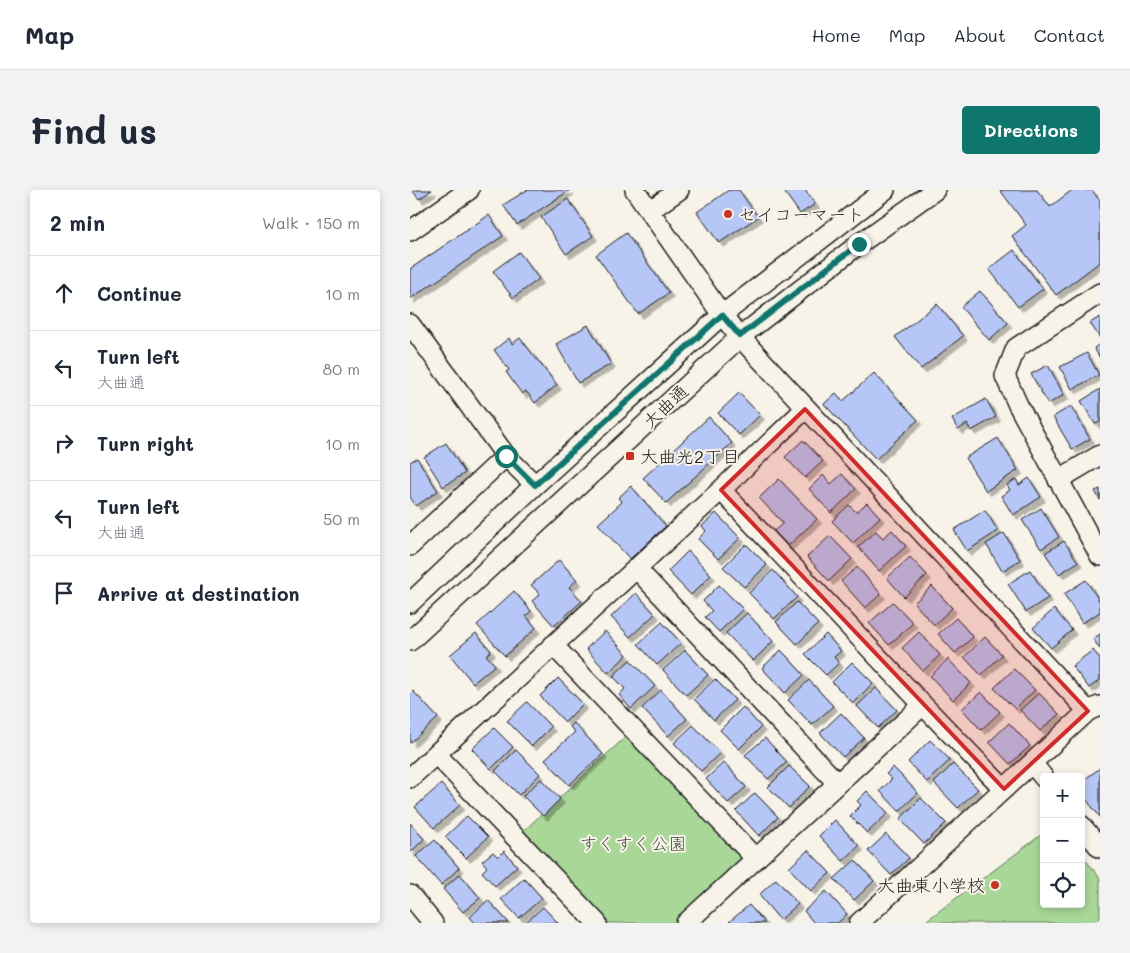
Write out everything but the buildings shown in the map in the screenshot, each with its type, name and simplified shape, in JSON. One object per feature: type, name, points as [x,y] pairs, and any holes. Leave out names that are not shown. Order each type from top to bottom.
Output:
[{"type":"street","points":[[410,231],[469,190]]},
{"type":"street","points":[[635,190],[722,315],[740,336],[805,409],[1094,709],[859,923]]},
{"type":"street","points":[[649,211],[679,190]]},
{"type":"street","name":"大曲通","points":[[410,603],[535,485],[722,315],[885,190]]},
{"type":"street","name":"大曲通","points":[[410,641],[740,336],[859,244],[935,190]]},
{"type":"street","points":[[1100,294],[1016,348],[1005,376],[1018,405],[1100,556]]},
{"type":"street","points":[[410,324],[506,456],[535,485]]},
{"type":"street","points":[[410,778],[721,490],[805,409]]},
{"type":"street","points":[[1058,480],[1100,455]]},
{"type":"street","points":[[411,542],[506,456]]},
{"type":"street","points":[[721,490],[1004,789]]},
{"type":"street","points":[[636,568],[837,783]]},
{"type":"street","points":[[553,645],[755,858]]},
{"type":"street","points":[[686,923],[923,705]]},
{"type":"street","points":[[436,754],[597,923]]},
{"type":"street","points":[[1032,764],[1040,773]]},
{"type":"street","points":[[1085,830],[1100,848]]},
{"type":"street","points":[[410,895],[433,923]]},
{"type":"highlighted area","points":[[805,409],[1088,711],[1004,789],[721,490]]},
{"type":"green space","name":"すくすく公園","points":[[633,730],[755,858],[686,923],[599,923],[518,836]]},
{"type":"green space","name":"大曲東小学校","points":[[1040,836],[1040,908],[1085,908],[1085,859],[1100,878],[1100,923],[923,923]]},
{"type":"place","name":"セイコーマート","points":[[728,214]]},
{"type":"place","name":"大曲光2丁目","points":[[630,456]]},
{"type":"place","name":"大曲東小学校","points":[[995,885]]},
{"type":"route","points":[[506,456],[535,485],[722,315],[740,336],[859,244]]}]
